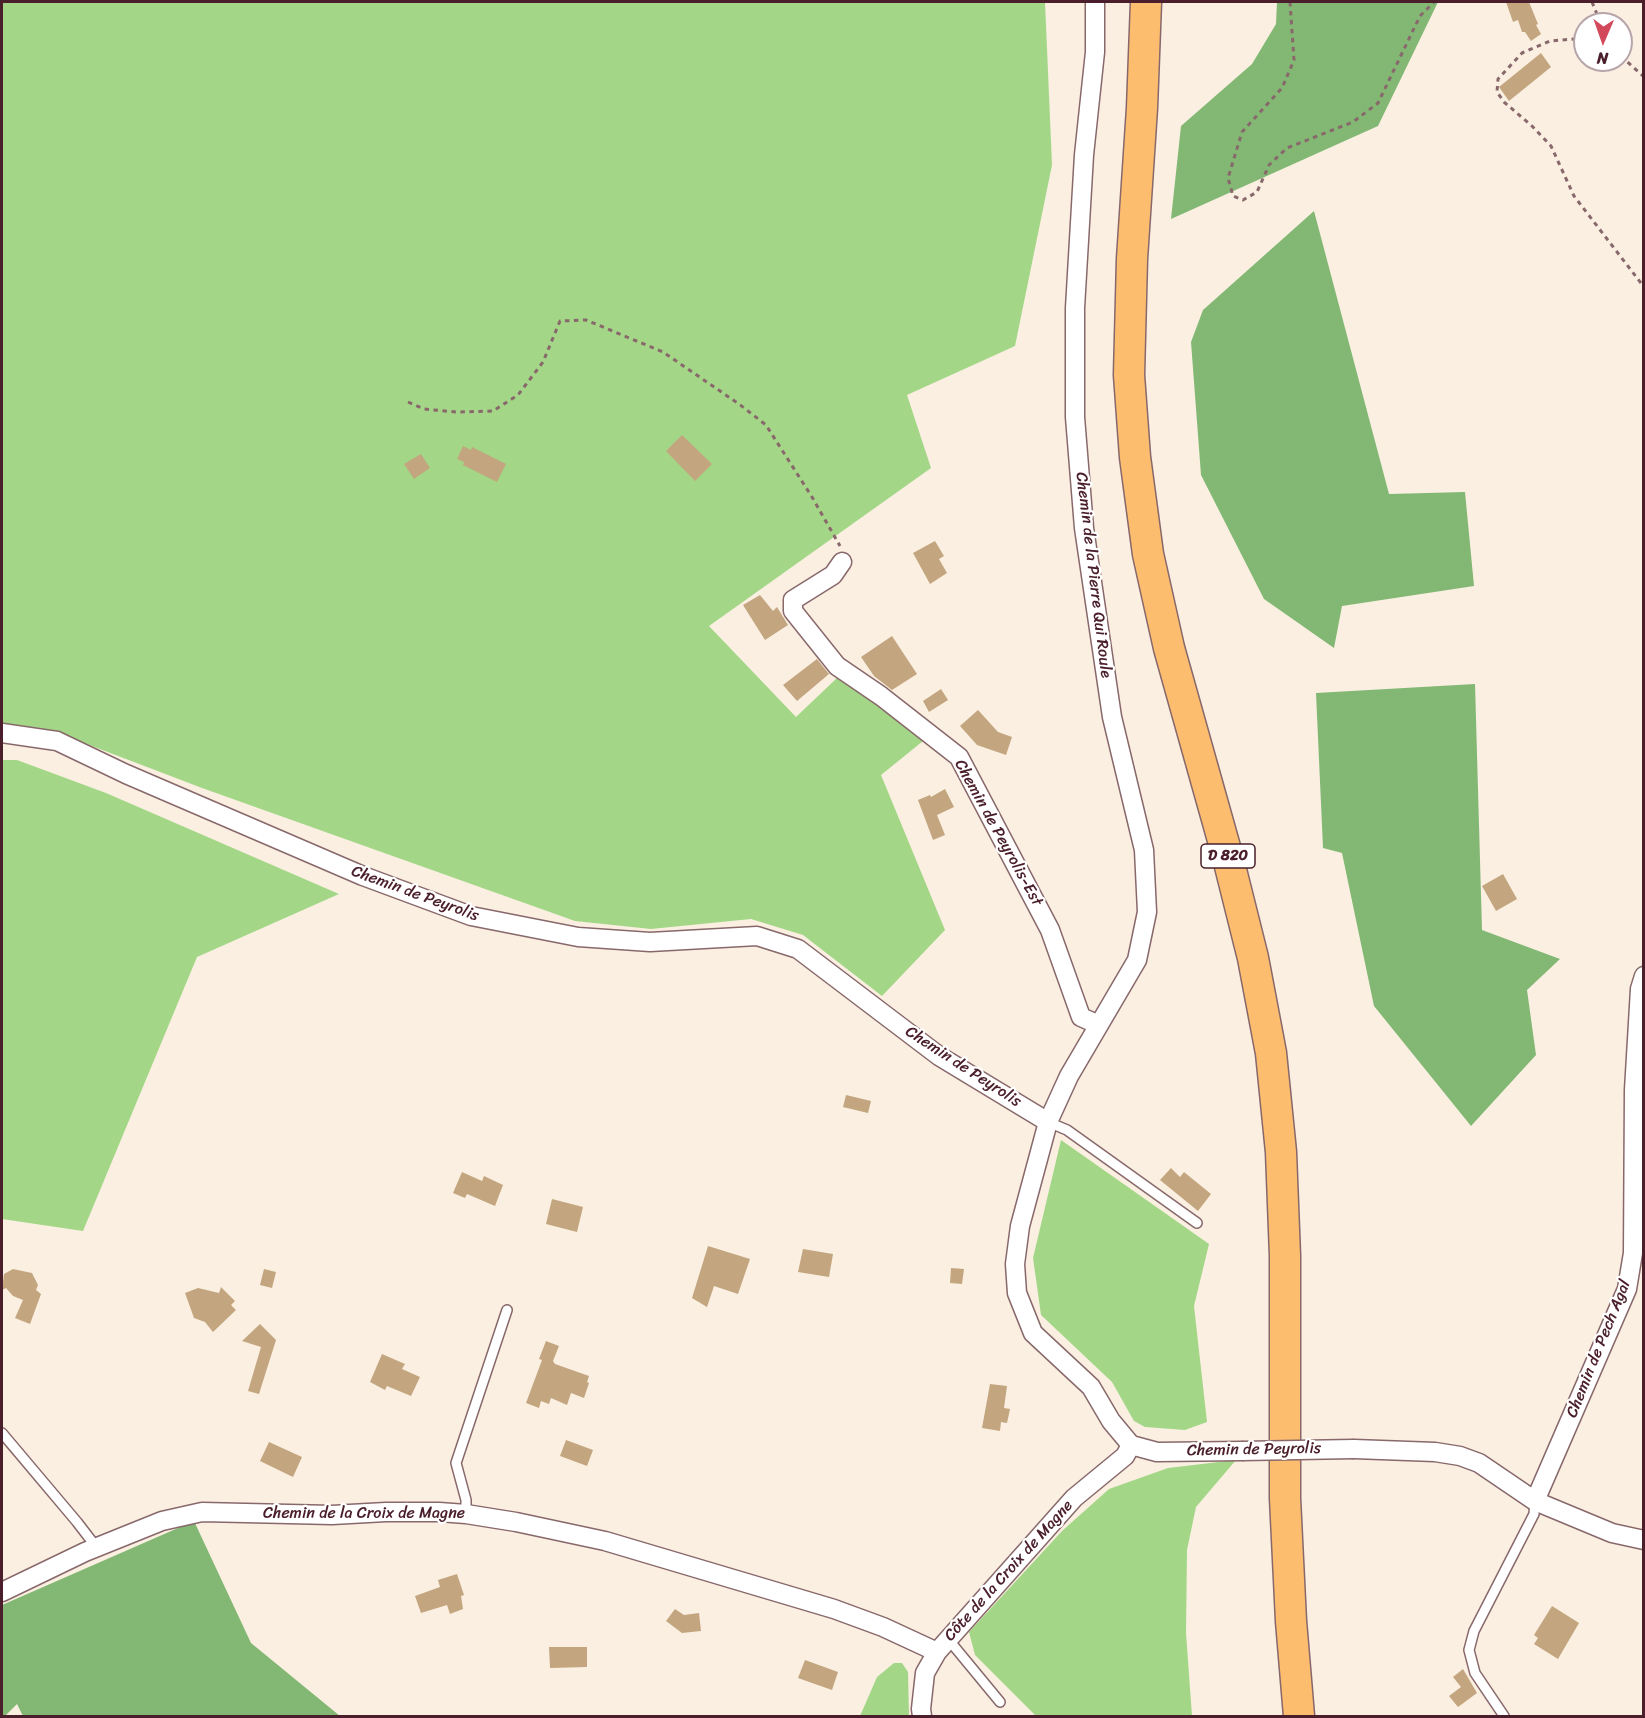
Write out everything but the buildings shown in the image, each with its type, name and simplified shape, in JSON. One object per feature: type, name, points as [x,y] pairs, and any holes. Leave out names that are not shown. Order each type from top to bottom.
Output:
[{"type":"main road","name":"D 820","points":[[1146,2],[1129,375],[1135,457],[1148,554],[1167,638],[1228,858],[1253,958],[1271,1053],[1281,1152],[1285,1256],[1286,1498],[1291,1621],[1299,1716]]},
{"type":"street","name":"Chemin de la Pierre Qui Roule","points":[[1048,1122],[1069,1076],[1137,960],[1147,912],[1144,850],[1112,717],[1084,528],[1075,417],[1075,308],[1084,154],[1095,52],[1095,2]]},
{"type":"street","name":"Chemin de Peyrolis-Est","points":[[842,562],[833,575],[793,600],[793,612],[837,666],[881,696],[959,757],[1050,930],[1081,1017],[1099,1025]]},
{"type":"street","name":"Chemin de Peyrolis","points":[[2,733],[57,741],[126,774],[363,876],[471,916],[578,937],[650,942],[757,936],[798,949],[939,1056],[1048,1122]]},
{"type":"street","name":"Chemin de Pech Agal","points":[[1535,1501],[1627,1288],[1633,1253],[1634,1090],[1640,990],[1644,976]]},
{"type":"street","points":[[1048,1122],[1020,1226],[1015,1264],[1017,1293],[1033,1333],[1091,1387],[1111,1421],[1131,1445]]},
{"type":"street","name":"Chemin de Peyrolis","points":[[1131,1445],[1157,1452],[1354,1449],[1435,1452],[1460,1456],[1479,1463],[1535,1501],[1612,1533],[1644,1540]]},
{"type":"street","name":"Côte de la Croix de Magne","points":[[922,1716],[925,1673],[942,1645],[1074,1498],[1125,1456],[1131,1445]]},
{"type":"street","name":"Chemin de la Croix de Magne","points":[[2,1592],[96,1548],[162,1521],[202,1512],[332,1515],[386,1512],[466,1514],[606,1541],[834,1609],[942,1645]]},
{"type":"lane","points":[[1048,1122],[1067,1130],[1197,1223]]},
{"type":"lane","points":[[466,1514],[466,1500],[456,1463],[507,1310]]},
{"type":"lane","points":[[2,1433],[96,1548]]},
{"type":"lane","points":[[1504,1716],[1475,1673],[1469,1650],[1474,1631],[1534,1514],[1535,1501]]},
{"type":"lane","points":[[942,1645],[1000,1702]]},
{"type":"path","points":[[1290,2],[1294,60],[1282,88],[1242,132],[1228,178],[1233,196],[1243,200],[1257,192],[1269,165],[1287,148],[1353,122],[1378,103],[1420,16],[1434,2]]},
{"type":"path","points":[[1573,39],[1550,41],[1522,53],[1498,79],[1497,92],[1504,102],[1551,146],[1574,196],[1644,286]]},
{"type":"path","points":[[408,402],[424,409],[456,412],[493,411],[518,395],[543,362],[560,321],[586,320],[663,352],[766,425],[840,545],[842,562]]},
{"type":"green space","points":[[2,2],[1045,2],[1052,165],[1015,346],[907,395],[931,468],[709,626],[796,717],[838,677],[928,737],[881,775],[945,930],[882,996],[803,935],[751,919],[651,929],[575,921],[202,788],[58,733],[2,723]]},
{"type":"green space","points":[[1277,2],[1438,2],[1378,126],[1171,219],[1181,126],[1252,64],[1276,24]]},
{"type":"green space","points":[[1314,211],[1389,494],[1465,492],[1474,586],[1342,606],[1334,648],[1264,599],[1201,475],[1191,342],[1203,310]]},
{"type":"green space","points":[[1475,684],[1482,930],[1560,959],[1527,990],[1536,1055],[1471,1126],[1374,1006],[1342,853],[1323,848],[1316,693]]},
{"type":"green space","points":[[2,760],[17,760],[106,793],[339,894],[197,957],[83,1231],[2,1219]]},
{"type":"green space","points":[[1061,1140],[1209,1244],[1194,1306],[1207,1422],[1185,1430],[1145,1427],[1134,1421],[1112,1382],[1041,1315],[1033,1258]]},
{"type":"green space","points":[[1236,1460],[1196,1507],[1187,1550],[1186,1633],[1192,1716],[1036,1716],[975,1655],[969,1632],[1062,1531],[1109,1489],[1168,1468]]},
{"type":"green space","points":[[194,1521],[251,1643],[340,1716],[23,1716],[17,1704],[5,1716],[2,1716],[2,1605]]},
{"type":"green space","points":[[894,1663],[902,1663],[908,1672],[909,1716],[860,1716],[877,1677]]}]
